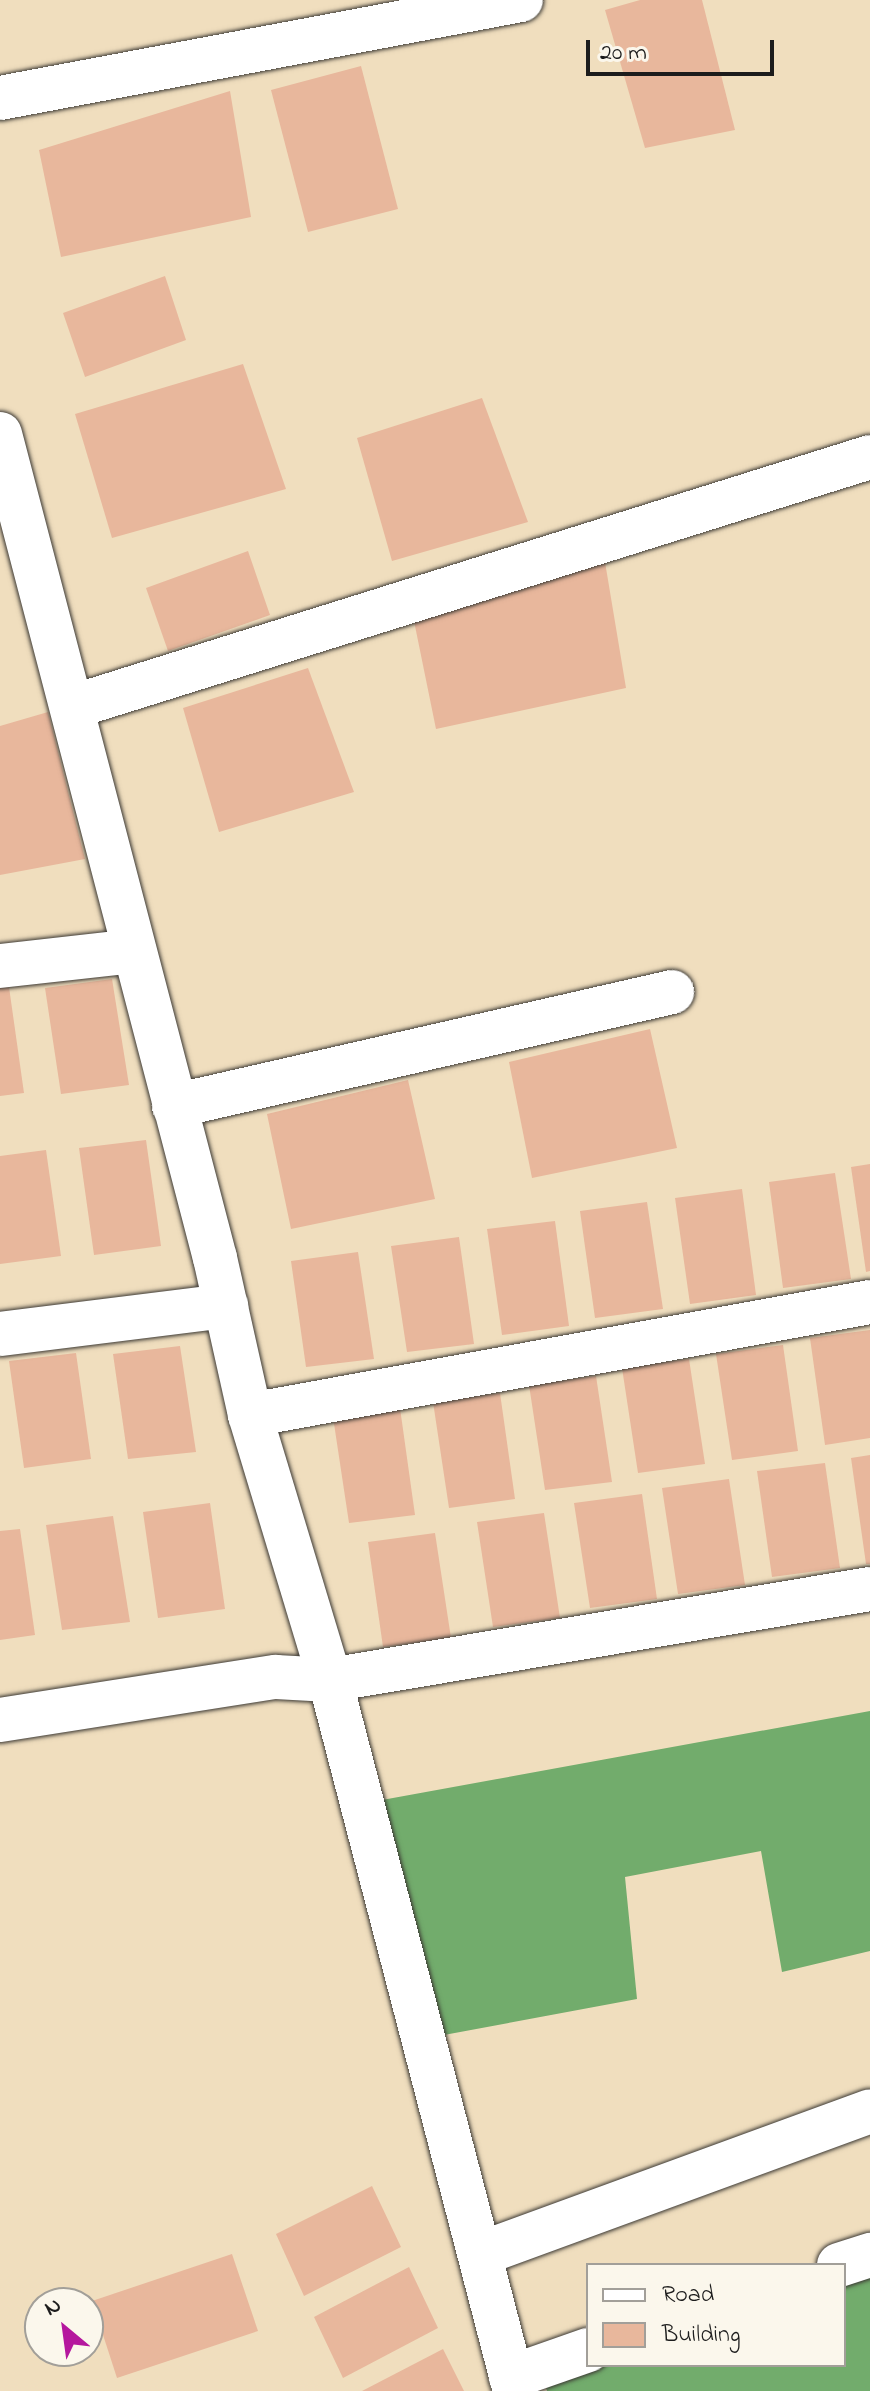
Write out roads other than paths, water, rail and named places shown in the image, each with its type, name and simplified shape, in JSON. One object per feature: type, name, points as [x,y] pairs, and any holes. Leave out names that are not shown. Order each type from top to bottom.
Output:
[{"type":"street","points":[[0,98],[521,0]]},
{"type":"street","points":[[0,434],[226,1306],[250,1415],[330,1680],[513,2384],[586,2351]]},
{"type":"street","points":[[72,707],[870,457]]},
{"type":"street","points":[[0,966],[133,951]]},
{"type":"street","points":[[174,1106],[672,992]]},
{"type":"street","points":[[250,1415],[870,1302]]},
{"type":"street","points":[[0,1334],[226,1306]]},
{"type":"street","points":[[0,1720],[276,1677],[330,1680],[870,1589]]},
{"type":"street","points":[[480,2254],[870,2111]]},
{"type":"street","points":[[845,2263],[870,2255]]}]
